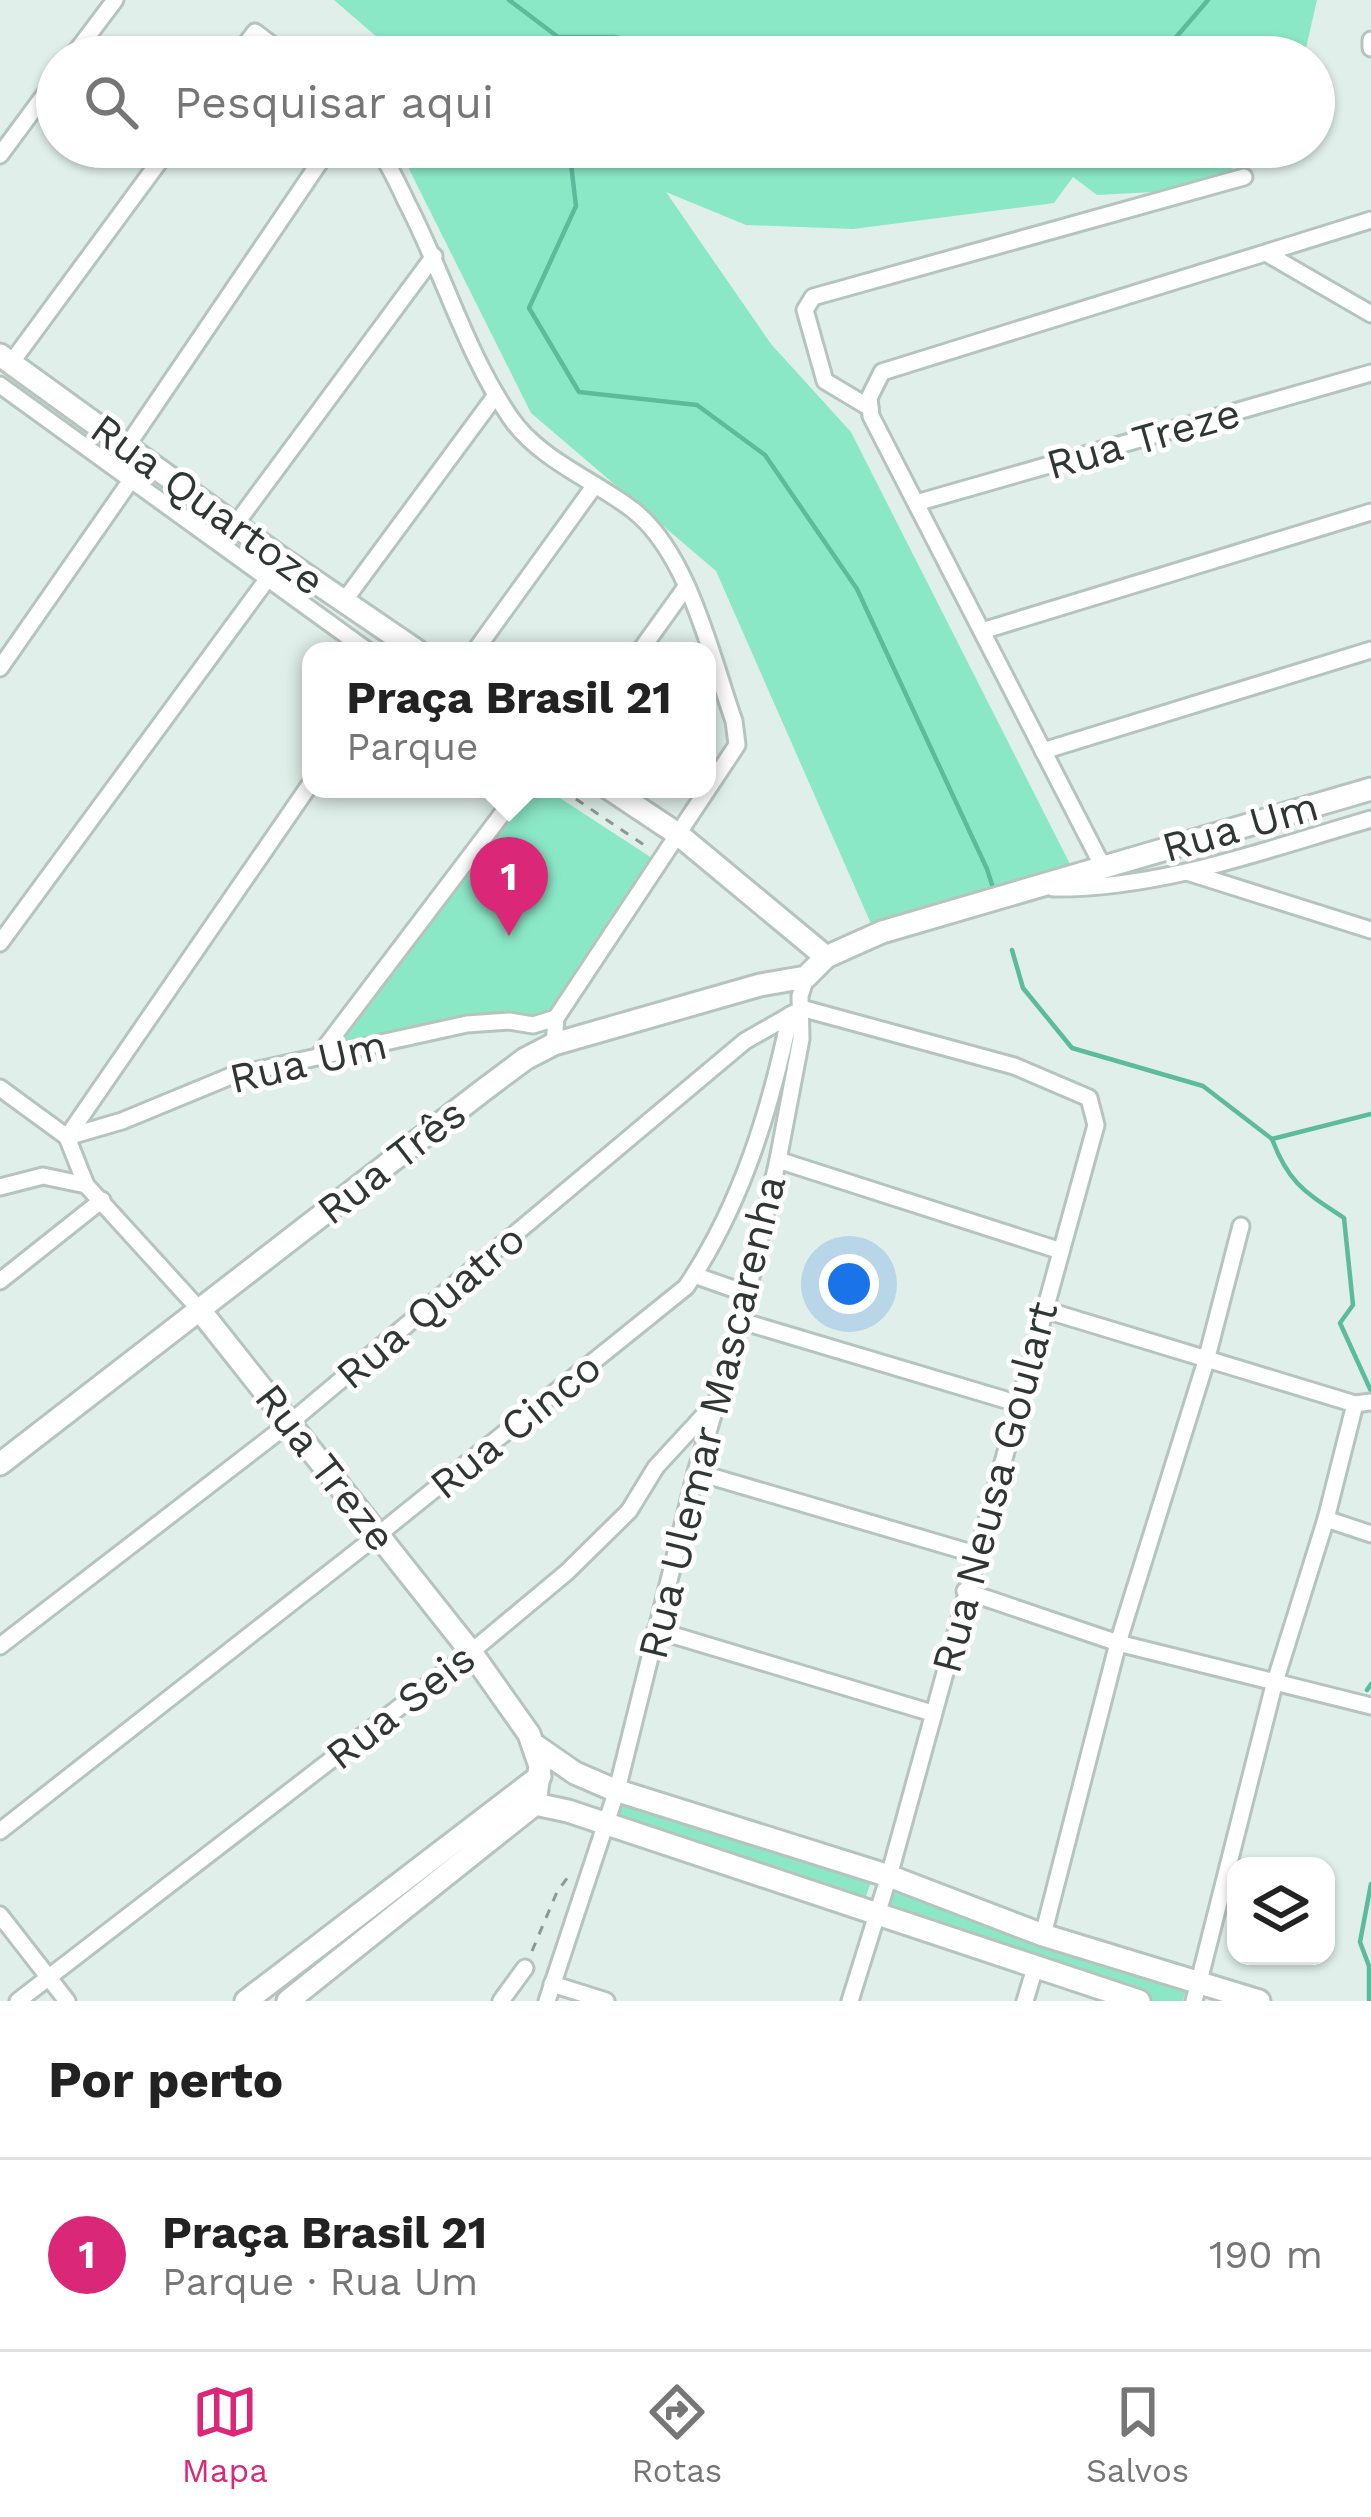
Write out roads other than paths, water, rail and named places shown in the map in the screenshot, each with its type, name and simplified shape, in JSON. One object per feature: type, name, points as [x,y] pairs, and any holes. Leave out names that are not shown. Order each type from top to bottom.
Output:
[{"type":"street","points":[[88,36],[115,0]]},
{"type":"street","points":[[0,155],[36,106]]},
{"type":"street","points":[[6,359],[154,168]]},
{"type":"street","points":[[127,446],[316,168]]},
{"type":"street","points":[[387,168],[513,423],[662,536],[706,642]]},
{"type":"street","points":[[870,408],[825,381],[806,310],[813,297],[1244,177]]},
{"type":"street","points":[[1102,866],[916,503],[869,398],[882,372],[1371,220]]},
{"type":"street","points":[[1265,253],[1371,314]]},
{"type":"street","points":[[235,525],[434,256]]},
{"type":"street","name":"Rua Quartoze","points":[[6,359],[282,560],[404,642]]},
{"type":"street","name":"Rua Treze","points":[[916,503],[1371,374]]},
{"type":"street","name":"Rua Quartoze","points":[[1,388],[356,642]]},
{"type":"street","points":[[344,601],[496,395]]},
{"type":"street","points":[[0,668],[131,480]]},
{"type":"street","points":[[482,642],[595,485]]},
{"type":"street","points":[[982,631],[1371,512]]},
{"type":"street","points":[[0,944],[282,560]]},
{"type":"street","points":[[646,642],[686,587]]},
{"type":"street","points":[[363,642],[370,619]]},
{"type":"street","points":[[1043,751],[1371,650]]},
{"type":"street","points":[[716,671],[737,745],[716,778]]},
{"type":"street","name":"Rua Um","points":[[806,977],[826,957],[882,932],[1371,789]]},
{"type":"street","points":[[67,1137],[302,796]]},
{"type":"street","points":[[320,1054],[514,798]]},
{"type":"street","points":[[624,798],[679,835],[826,957]]},
{"type":"street","points":[[554,1044],[556,1018],[703,798]]},
{"type":"street","name":"Rua Um","points":[[1042,888],[1102,889],[1187,872],[1371,819]]},
{"type":"street","points":[[1187,872],[1371,930]]},
{"type":"street","points":[[796,1012],[806,977]]},
{"type":"street","name":"Rua Três","points":[[0,1464],[495,1081],[554,1044],[760,985],[806,977]]},
{"type":"street","name":"Rua Neusa Goulart","points":[[796,1012],[1014,1066],[1089,1098],[1096,1125],[889,1876],[850,2001]]},
{"type":"street","name":"Rua Ulemar Mascarenha","points":[[606,1823],[696,1472],[748,1294],[801,1039],[796,1012]]},
{"type":"street","name":"Rua Cinco","points":[[0,1831],[671,1300],[694,1275],[730,1207],[757,1144],[796,1012]]},
{"type":"street","name":"Rua Quatro","points":[[0,1646],[292,1421],[745,1041],[796,1012]]},
{"type":"street","name":"Rua Um","points":[[67,1137],[122,1121],[231,1076],[320,1054],[467,1024],[533,1025],[556,1018]]},
{"type":"street","points":[[0,1088],[67,1137],[86,1185],[102,1200],[0,1281]]},
{"type":"street","points":[[778,1160],[1058,1250]]},
{"type":"street","points":[[0,1187],[43,1177],[86,1185]]},
{"type":"street","name":"Rua Treze","points":[[102,1200],[292,1421],[472,1652],[536,1746]]},
{"type":"street","points":[[1043,1935],[1118,1643],[1206,1361],[1241,1226]]},
{"type":"street","points":[[694,1275],[748,1294]]},
{"type":"street","points":[[1042,1309],[1206,1361],[1363,1403],[1274,1685],[1196,1990]]},
{"type":"street","points":[[741,1321],[1016,1403]]},
{"type":"street","name":"Rua Seis","points":[[18,2001],[472,1652],[567,1572],[629,1511],[656,1467],[718,1400]]},
{"type":"street","points":[[696,1472],[975,1553]]},
{"type":"street","points":[[1325,1519],[1371,1534]]},
{"type":"street","points":[[965,1592],[1118,1643],[1371,1706]]},
{"type":"street","points":[[656,1630],[932,1713]]},
{"type":"street","points":[[536,1746],[575,1773],[615,1790],[889,1876],[1196,1990],[1259,2001]]},
{"type":"street","points":[[288,2001],[535,1804],[540,1776],[536,1746]]},
{"type":"street","points":[[246,2001],[540,1776],[615,1790]]},
{"type":"street","points":[[535,1804],[878,1911],[1139,2001]]},
{"type":"street","points":[[547,2001],[606,1823]]},
{"type":"street","points":[[0,1915],[67,2001]]},
{"type":"street","points":[[501,2001],[525,1968]]},
{"type":"street","points":[[1025,2001],[1035,1968]]},
{"type":"street","points":[[553,1984],[606,2001]]},
{"type":"waterway","points":[[509,0],[557,36]]},
{"type":"waterway","points":[[1177,36],[1208,0]]},
{"type":"waterway","points":[[571,168],[576,206],[529,308],[579,392],[697,405],[765,455],[857,589],[995,894]]},
{"type":"waterway","points":[[1012,950],[1023,988],[1072,1048],[1203,1086],[1272,1139]]},
{"type":"waterway","points":[[1272,1139],[1371,1114]]},
{"type":"waterway","points":[[1272,1139],[1300,1186],[1344,1218],[1353,1305],[1340,1323],[1371,1391]]},
{"type":"waterway","points":[[1367,1690],[1371,1684]]},
{"type":"waterway","points":[[1369,2001],[1369,1966],[1360,1942],[1371,1884]]},
{"type":"place","name":"Praça Brasil 21","points":[[509,936]]}]
